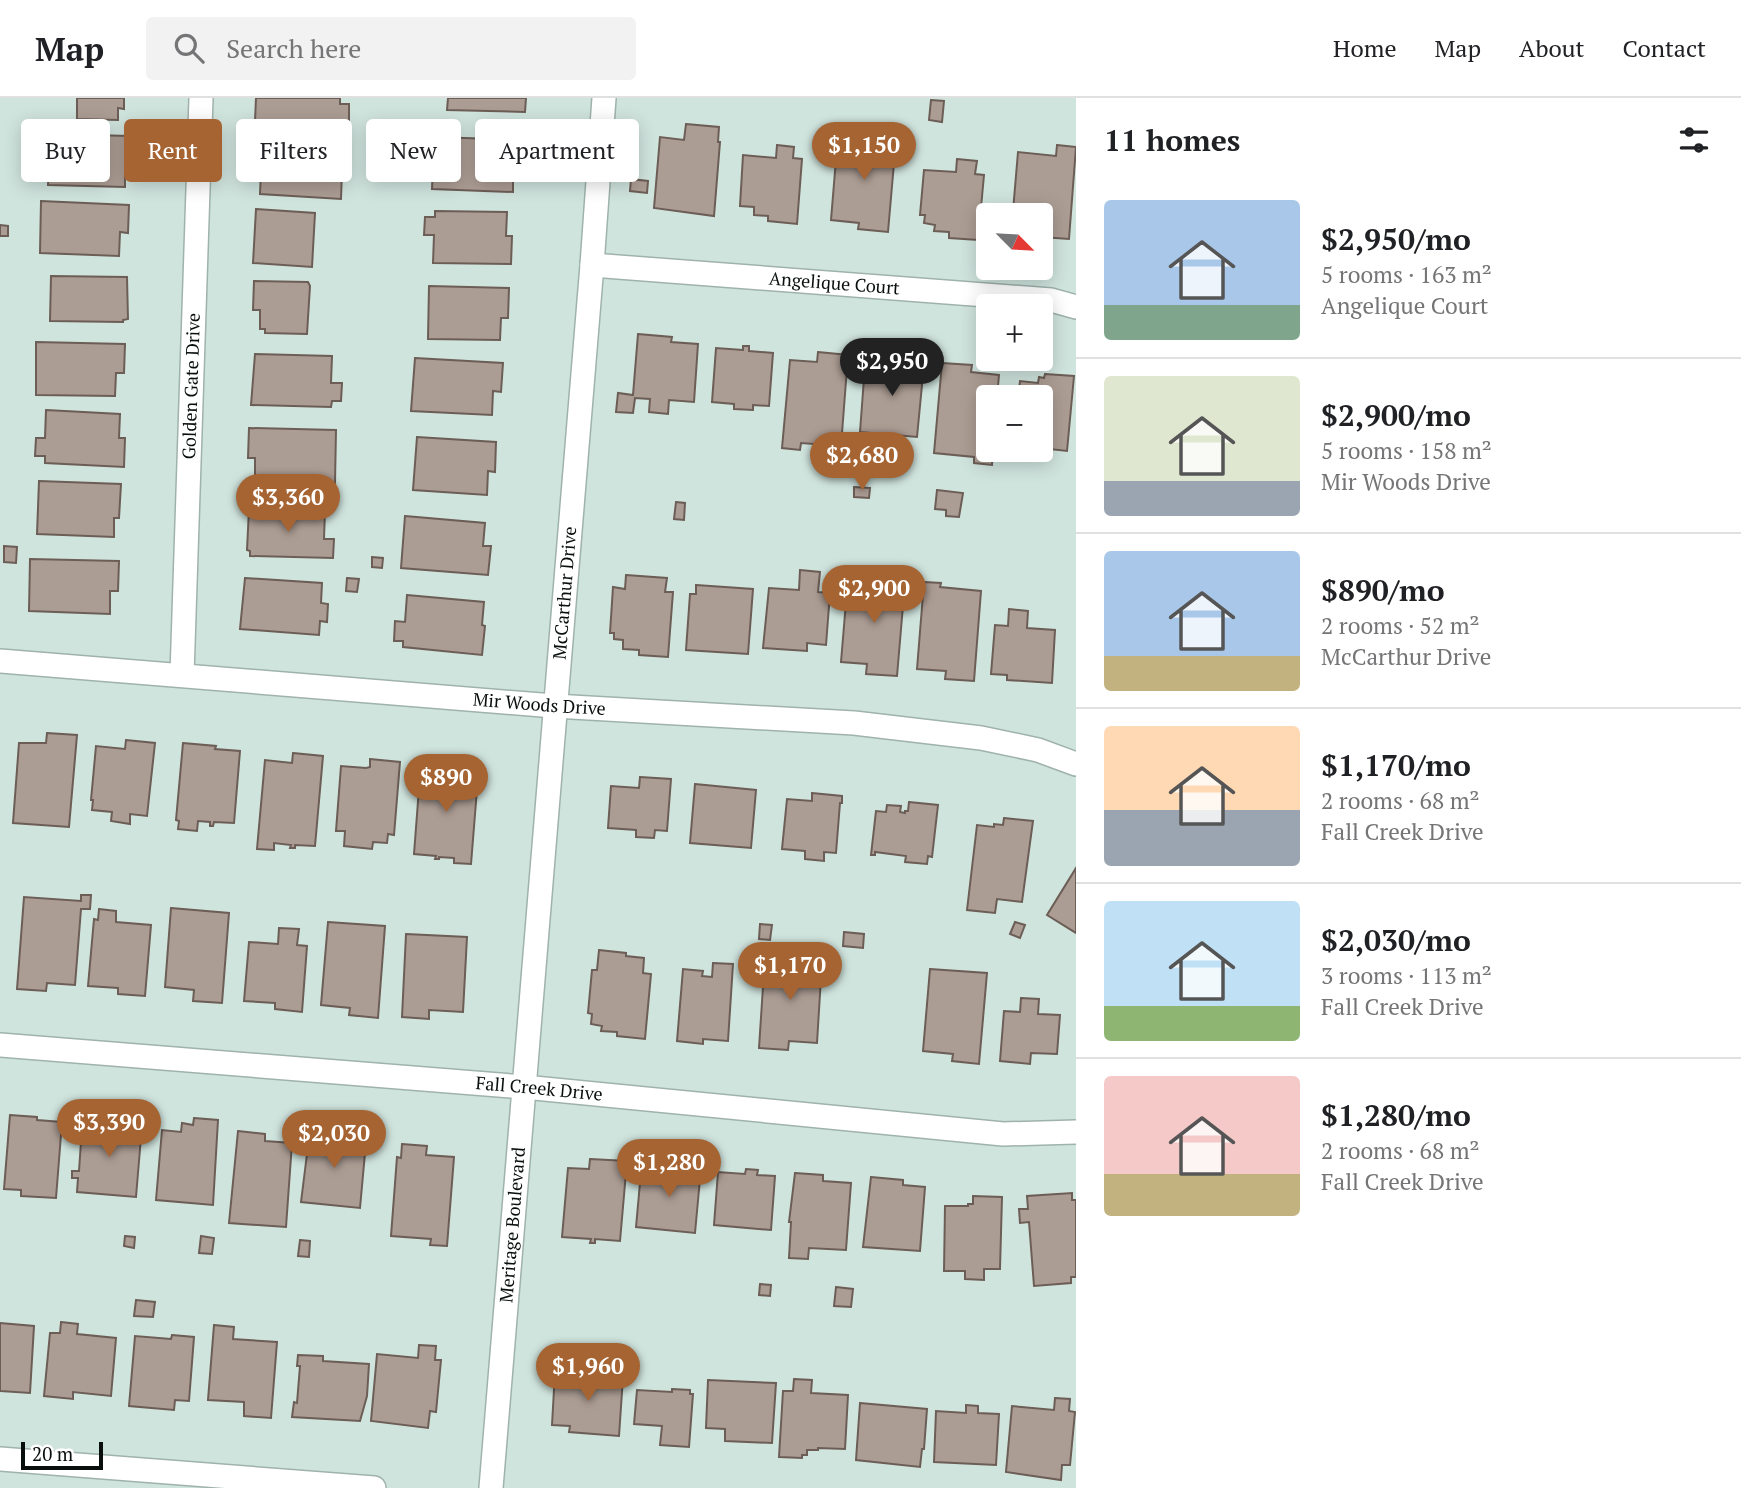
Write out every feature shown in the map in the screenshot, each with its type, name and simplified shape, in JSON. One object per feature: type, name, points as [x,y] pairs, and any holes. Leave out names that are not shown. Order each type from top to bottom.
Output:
[{"type":"street","name":"Golden Gate Drive","points":[[182,675],[201,98]]},
{"type":"street","name":"McCarthur Drive","points":[[524,1087],[604,98]]},
{"type":"street","name":"Angelique Court","points":[[592,264],[1051,300],[1076,306]]},
{"type":"street","name":"Mir Woods Drive","points":[[0,661],[554,706],[854,723],[981,738],[1038,750],[1076,764]]},
{"type":"street","name":"Fall Creek Drive","points":[[0,1045],[524,1087],[1003,1134],[1076,1132]]},
{"type":"street","name":"Meritage Boulevard","points":[[491,1488],[524,1087]]},
{"type":"street","points":[[0,1460],[374,1488]]},
{"type":"building","points":[[77,98],[124,98],[124,109],[118,108],[118,120],[77,119]]},
{"type":"building","points":[[256,98],[340,98],[340,104],[349,104],[349,119],[255,119]]},
{"type":"building","points":[[448,98],[526,98],[525,112],[447,110]]},
{"type":"building","points":[[931,100],[944,101],[942,122],[929,120]]},
{"type":"building","points":[[686,124],[719,127],[714,216],[654,208],[660,137],[684,140]]},
{"type":"building","points":[[838,135],[896,140],[888,232],[858,229],[859,223],[831,220]]},
{"type":"building","points":[[110,136],[124,136],[125,187],[48,185],[48,182],[110,182]]},
{"type":"building","points":[[461,138],[475,138],[475,182],[513,182],[513,192],[432,189],[432,182],[461,182]]},
{"type":"building","points":[[777,145],[794,147],[793,158],[802,159],[797,224],[768,221],[768,216],[754,215],[754,207],[740,206],[743,155],[776,158]]},
{"type":"building","points":[[1057,145],[1076,147],[1069,239],[1054,238],[1054,203],[1014,203],[1018,152],[1056,156]]},
{"type":"building","points":[[957,159],[977,161],[975,174],[984,175],[981,203],[976,203],[976,240],[949,238],[949,232],[934,231],[935,225],[924,223],[925,215],[920,215],[924,170],[956,172]]},
{"type":"building","points":[[648,181],[647,193],[630,191],[631,182]]},
{"type":"building","points":[[261,182],[342,182],[341,199],[260,194]]},
{"type":"building","points":[[41,201],[129,205],[128,233],[120,232],[119,256],[40,253]]},
{"type":"building","points":[[256,209],[315,213],[312,267],[253,263]]},
{"type":"building","points":[[435,211],[507,212],[506,236],[512,236],[511,264],[433,263],[434,235],[424,235],[425,217],[435,217]]},
{"type":"building","points":[[0,225],[8,226],[8,236],[0,236]]},
{"type":"building","points":[[51,276],[127,277],[128,319],[123,322],[50,321]]},
{"type":"building","points":[[254,281],[308,282],[307,334],[265,333],[265,329],[260,329],[260,310],[253,310]]},
{"type":"building","points":[[429,286],[509,288],[508,318],[501,318],[500,340],[428,339]]},
{"type":"building","points":[[638,334],[672,337],[671,342],[698,344],[694,402],[669,400],[668,414],[649,412],[650,399],[635,398],[633,413],[616,412],[618,393],[633,395]]},
{"type":"building","points":[[36,342],[125,344],[124,373],[116,373],[115,396],[36,395]]},
{"type":"building","points":[[743,346],[749,346],[749,351],[773,353],[769,406],[753,405],[753,410],[734,409],[734,404],[712,402],[716,348],[743,350]]},
{"type":"building","points":[[818,352],[848,355],[841,446],[801,443],[800,450],[782,448],[790,360],[817,362]]},
{"type":"building","points":[[255,354],[332,356],[331,383],[342,383],[341,401],[332,401],[331,407],[251,405]]},
{"type":"building","points":[[873,357],[924,364],[917,437],[860,432],[865,365],[873,365]]},
{"type":"building","points":[[415,358],[503,363],[501,392],[493,391],[492,415],[411,411]]},
{"type":"building","points":[[942,363],[972,365],[971,372],[999,375],[998,385],[976,385],[976,462],[992,462],[992,465],[974,463],[974,457],[934,453]]},
{"type":"building","points":[[1045,374],[1074,376],[1067,451],[1053,449],[1053,385],[1020,385],[1020,381],[1038,383],[1039,377],[1044,378]]},
{"type":"building","points":[[46,410],[120,414],[119,438],[125,438],[124,467],[45,463],[45,456],[35,456],[36,438],[45,438]]},
{"type":"building","points":[[249,428],[336,430],[335,483],[255,481],[255,458],[248,458]]},
{"type":"building","points":[[417,437],[496,442],[495,472],[488,471],[487,495],[413,490]]},
{"type":"building","points":[[39,481],[121,484],[119,518],[114,518],[114,537],[37,534]]},
{"type":"building","points":[[854,487],[870,488],[869,498],[854,497]]},
{"type":"building","points":[[937,490],[963,493],[959,517],[946,516],[946,510],[935,509]]},
{"type":"building","points":[[676,502],[685,503],[684,520],[674,519]]},
{"type":"building","points":[[249,509],[325,510],[324,539],[334,539],[333,558],[250,556],[250,551],[247,550]]},
{"type":"building","points":[[405,516],[485,523],[483,546],[491,546],[488,575],[401,568]]},
{"type":"building","points":[[4,546],[17,547],[16,563],[4,562]]},
{"type":"building","points":[[372,557],[383,558],[382,568],[372,567]]},
{"type":"building","points":[[30,559],[119,561],[118,591],[110,591],[110,614],[29,611]]},
{"type":"building","points":[[800,570],[820,572],[818,592],[830,593],[826,645],[807,643],[807,651],[763,648],[769,588],[799,590]]},
{"type":"building","points":[[626,575],[667,578],[665,592],[673,592],[668,657],[639,655],[639,650],[623,649],[623,640],[614,639],[614,633],[610,633],[613,587],[625,589]]},
{"type":"building","points":[[245,578],[322,583],[321,603],[328,604],[327,622],[320,621],[319,635],[240,629]]},
{"type":"building","points":[[347,578],[359,579],[357,592],[346,591]]},
{"type":"building","points":[[848,578],[905,582],[897,676],[866,674],[867,664],[841,662]]},
{"type":"building","points":[[924,582],[941,583],[940,587],[981,591],[974,681],[945,679],[946,671],[917,669]]},
{"type":"building","points":[[696,585],[753,589],[748,654],[686,650],[690,594],[696,594]]},
{"type":"building","points":[[407,595],[484,602],[482,655],[403,647],[403,641],[394,641],[395,621],[405,622]]},
{"type":"building","points":[[1009,609],[1028,611],[1027,628],[1055,630],[1052,683],[1007,680],[1007,675],[991,674],[995,625],[1008,626]]},
{"type":"building","points":[[47,733],[77,735],[69,827],[13,823],[19,743],[46,743]]},
{"type":"building","points":[[126,740],[155,743],[147,816],[130,814],[130,824],[111,821],[112,812],[92,810],[91,800],[96,746],[125,749]]},
{"type":"building","points":[[183,743],[240,751],[234,823],[214,822],[213,826],[210,826],[210,822],[198,821],[197,831],[178,829],[179,821],[176,820]]},
{"type":"building","points":[[293,753],[323,756],[315,846],[295,845],[295,848],[290,848],[291,845],[274,843],[274,850],[257,849],[265,760],[292,763]]},
{"type":"building","points":[[370,759],[400,762],[394,835],[388,834],[387,843],[373,842],[372,849],[344,846],[345,831],[336,831],[341,766],[366,768],[370,767]]},
{"type":"building","points":[[421,762],[451,764],[450,774],[478,777],[471,864],[454,863],[454,858],[435,859],[436,856],[414,854]]},
{"type":"building","points":[[640,777],[671,779],[667,831],[655,830],[654,838],[636,837],[636,830],[608,828],[611,786],[639,788]]},
{"type":"building","points":[[695,784],[756,790],[751,848],[690,843]]},
{"type":"building","points":[[812,793],[842,796],[836,853],[824,852],[824,861],[805,859],[805,851],[782,849],[787,799],[812,801]]},
{"type":"building","points":[[909,802],[938,805],[932,857],[928,856],[927,864],[905,862],[906,856],[875,852],[875,855],[871,855],[876,811],[886,812],[887,805],[901,806],[900,812],[905,813],[908,811]]},
{"type":"building","points":[[1004,818],[1033,821],[1022,902],[997,899],[995,913],[967,910],[977,825],[1003,825]]},
{"type":"building","points":[[1076,868],[1076,933],[1047,915]]},
{"type":"building","points":[[81,895],[91,895],[90,909],[81,909],[75,985],[47,983],[46,991],[17,989],[24,897],[81,901]]},
{"type":"building","points":[[171,908],[229,913],[222,1003],[193,1001],[194,990],[165,987]]},
{"type":"building","points":[[99,909],[116,911],[116,922],[151,925],[145,996],[118,994],[118,988],[88,986],[94,919],[98,920]]},
{"type":"building","points":[[328,922],[385,926],[378,1018],[349,1015],[350,1008],[321,1005]]},
{"type":"building","points":[[1015,922],[1025,925],[1020,938],[1010,934]]},
{"type":"building","points":[[760,924],[772,925],[770,940],[759,939]]},
{"type":"building","points":[[279,928],[299,929],[297,945],[307,946],[302,1012],[275,1009],[275,1003],[244,1001],[249,942],[278,944]]},
{"type":"building","points":[[844,932],[864,934],[863,948],[843,946]]},
{"type":"building","points":[[406,934],[467,937],[463,1012],[429,1010],[429,1019],[402,1017]]},
{"type":"building","points":[[599,950],[644,958],[643,973],[651,974],[645,1039],[617,1036],[617,1032],[601,1031],[602,1026],[591,1024],[592,1014],[588,1013],[592,970],[597,970]]},
{"type":"building","points":[[765,956],[822,961],[817,1043],[789,1041],[788,1050],[759,1048]]},
{"type":"building","points":[[713,963],[733,964],[728,1041],[703,1039],[703,1044],[677,1041],[683,969],[703,971],[702,976],[712,977]]},
{"type":"building","points":[[930,969],[987,973],[979,1064],[952,1061],[953,1054],[923,1051]]},
{"type":"building","points":[[1021,998],[1039,999],[1038,1014],[1060,1015],[1057,1054],[1031,1053],[1030,1064],[1000,1061],[1004,1011],[1020,1012]]},
{"type":"building","points":[[10,1115],[62,1122],[56,1198],[21,1196],[21,1190],[4,1189]]},
{"type":"building","points":[[194,1118],[218,1120],[213,1205],[156,1200],[162,1130],[181,1132],[182,1123],[193,1125]]},
{"type":"building","points":[[86,1121],[142,1125],[136,1197],[77,1192],[78,1178],[72,1178],[72,1171],[79,1171],[82,1127],[86,1127]]},
{"type":"building","points":[[310,1130],[339,1132],[339,1140],[366,1142],[360,1208],[301,1202]]},
{"type":"building","points":[[238,1131],[265,1134],[265,1141],[292,1143],[286,1227],[229,1223]]},
{"type":"building","points":[[402,1144],[427,1146],[426,1155],[454,1157],[447,1246],[430,1245],[431,1239],[391,1236],[397,1157],[401,1158]]},
{"type":"building","points":[[590,1159],[627,1161],[620,1241],[595,1239],[595,1243],[590,1243],[591,1239],[562,1237],[568,1168],[589,1169]]},
{"type":"building","points":[[671,1165],[701,1168],[695,1233],[636,1227],[640,1183],[643,1183],[645,1168],[671,1170]]},
{"type":"building","points":[[746,1169],[758,1170],[757,1175],[775,1176],[771,1230],[714,1225],[718,1172],[745,1174]]},
{"type":"building","points":[[795,1173],[823,1175],[823,1181],[851,1183],[846,1250],[809,1248],[808,1259],[789,1258],[789,1222]]},
{"type":"building","points":[[871,1177],[903,1180],[903,1185],[925,1187],[920,1251],[863,1247]]},
{"type":"building","points":[[1072,1193],[1072,1200],[1076,1200],[1076,1277],[1071,1277],[1071,1283],[1034,1286],[1029,1222],[1020,1223],[1019,1209],[1028,1209],[1027,1196]]},
{"type":"building","points":[[973,1196],[1002,1197],[1000,1269],[984,1269],[984,1280],[965,1279],[965,1271],[944,1271],[945,1206],[968,1206],[973,1204]]},
{"type":"building","points":[[125,1236],[135,1237],[134,1248],[124,1246]]},
{"type":"building","points":[[201,1236],[214,1238],[212,1254],[199,1253]]},
{"type":"building","points":[[300,1240],[310,1241],[309,1257],[298,1256]]},
{"type":"building","points":[[760,1284],[771,1285],[770,1296],[759,1295]]},
{"type":"building","points":[[836,1287],[853,1289],[851,1307],[834,1306]]},
{"type":"building","points":[[136,1300],[155,1302],[153,1317],[134,1316]]},
{"type":"building","points":[[61,1322],[78,1324],[77,1334],[116,1338],[111,1396],[73,1392],[73,1399],[44,1396],[50,1333],[60,1333]]},
{"type":"building","points":[[0,1323],[34,1326],[30,1393],[0,1391]]},
{"type":"building","points":[[214,1325],[234,1327],[233,1339],[277,1342],[271,1418],[244,1416],[244,1402],[208,1400]]},
{"type":"building","points":[[172,1335],[194,1337],[189,1401],[175,1400],[174,1410],[129,1406],[135,1336],[171,1339]]},
{"type":"building","points":[[419,1345],[436,1346],[435,1360],[441,1360],[436,1412],[430,1411],[428,1428],[371,1421],[377,1354],[418,1358]]},
{"type":"building","points":[[298,1355],[323,1356],[323,1361],[369,1364],[367,1396],[360,1421],[292,1417],[294,1402],[297,1403],[300,1366],[297,1366]]},
{"type":"building","points":[[555,1372],[623,1377],[619,1436],[569,1432],[570,1426],[552,1425]]},
{"type":"building","points":[[794,1379],[812,1380],[811,1393],[848,1395],[845,1449],[818,1448],[807,1450],[807,1455],[802,1455],[802,1458],[779,1457],[783,1391],[793,1391]]},
{"type":"building","points":[[708,1380],[776,1383],[772,1443],[725,1441],[725,1429],[706,1428]]},
{"type":"building","points":[[672,1389],[690,1390],[690,1394],[693,1394],[689,1447],[660,1445],[662,1426],[634,1424],[637,1390],[672,1392]]},
{"type":"building","points":[[1055,1398],[1070,1399],[1069,1411],[1075,1412],[1070,1465],[1062,1465],[1061,1480],[1006,1472],[1012,1406],[1054,1410]]},
{"type":"building","points":[[860,1403],[927,1409],[920,1467],[856,1460]]},
{"type":"building","points":[[966,1405],[978,1406],[978,1413],[999,1414],[996,1465],[934,1462],[936,1411],[966,1413]]}]
